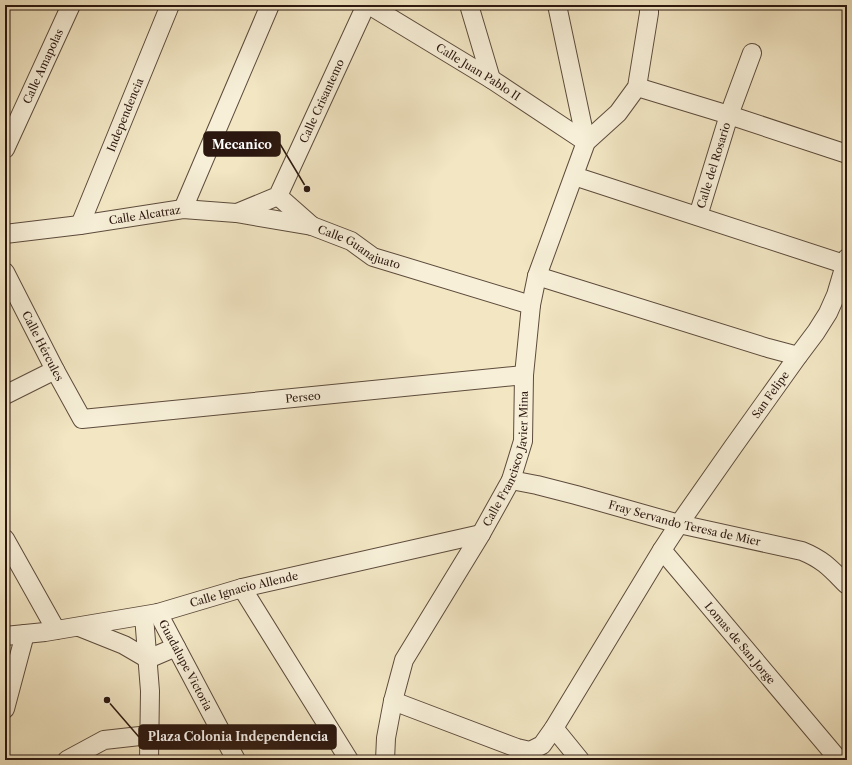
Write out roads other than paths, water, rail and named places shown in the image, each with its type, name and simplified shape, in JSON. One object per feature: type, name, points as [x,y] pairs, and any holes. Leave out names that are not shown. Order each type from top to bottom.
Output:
[{"type":"street","name":"Calle Amapolas","points":[[5,149],[71,5]]},
{"type":"street","name":"Independencia","points":[[80,225],[170,5]]},
{"type":"street","name":"Calle Alcatraz","points":[[5,234],[80,225],[182,209],[270,5]]},
{"type":"street","name":"Calle Juan Pablo II","points":[[368,5],[491,79],[586,142]]},
{"type":"street","name":"Calle Crisantemo","points":[[278,196],[368,5]]},
{"type":"street","points":[[469,5],[491,79]]},
{"type":"street","points":[[557,5],[586,142]]},
{"type":"street","points":[[586,142],[618,113],[637,87],[649,13],[648,5]]},
{"type":"street","name":"Calle del Rosario","points":[[698,216],[729,115],[752,53]]},
{"type":"street","points":[[637,87],[729,115],[847,154]]},
{"type":"street","name":"Calle Francisco Javier Mina","points":[[385,760],[386,738],[393,701],[404,660],[481,534],[511,480],[523,441],[524,376],[531,306],[537,276],[586,142]]},
{"type":"street","points":[[574,176],[847,263]]},
{"type":"street","points":[[236,213],[278,196],[312,226]]},
{"type":"street","name":"Calle Guanajuato","points":[[182,209],[236,213],[312,226],[351,241],[373,257],[531,306]]},
{"type":"street","name":"San Felipe","points":[[678,524],[816,332],[828,313],[847,263]]},
{"type":"street","name":"Calle Hércules","points":[[5,272],[82,419]]},
{"type":"street","points":[[537,276],[798,356]]},
{"type":"street","points":[[5,395],[55,370]]},
{"type":"street","name":"Perseo","points":[[82,419],[524,376]]},
{"type":"street","name":"Fray Servando Teresa de Mier","points":[[511,480],[576,495],[678,524],[802,551],[816,557],[830,567],[847,585]]},
{"type":"street","points":[[393,701],[517,748],[530,751],[542,745],[554,728],[678,524]]},
{"type":"street","name":"Calle Ignacio Allende","points":[[5,636],[78,627],[151,614],[242,588],[481,534]]},
{"type":"street","points":[[5,539],[56,630]]},
{"type":"street","name":"Lomas de San Jorge","points":[[662,550],[839,760]]},
{"type":"street","points":[[242,588],[349,760]]},
{"type":"street","name":"Guadalupe Victoria","points":[[151,614],[176,647],[236,760]]},
{"type":"street","name":"Guadalupe Victoria","points":[[149,760],[150,691],[148,659],[151,614]]},
{"type":"street","points":[[78,627],[124,645],[148,659],[176,647]]},
{"type":"street","points":[[5,709],[25,634]]},
{"type":"street","points":[[554,728],[580,760]]},
{"type":"street","points":[[67,760],[104,740],[149,735]]},
{"type":"place","name":"Mecanico","points":[[307,189]]},
{"type":"place","name":"Plaza Colonia Independencia","points":[[107,700]]}]
